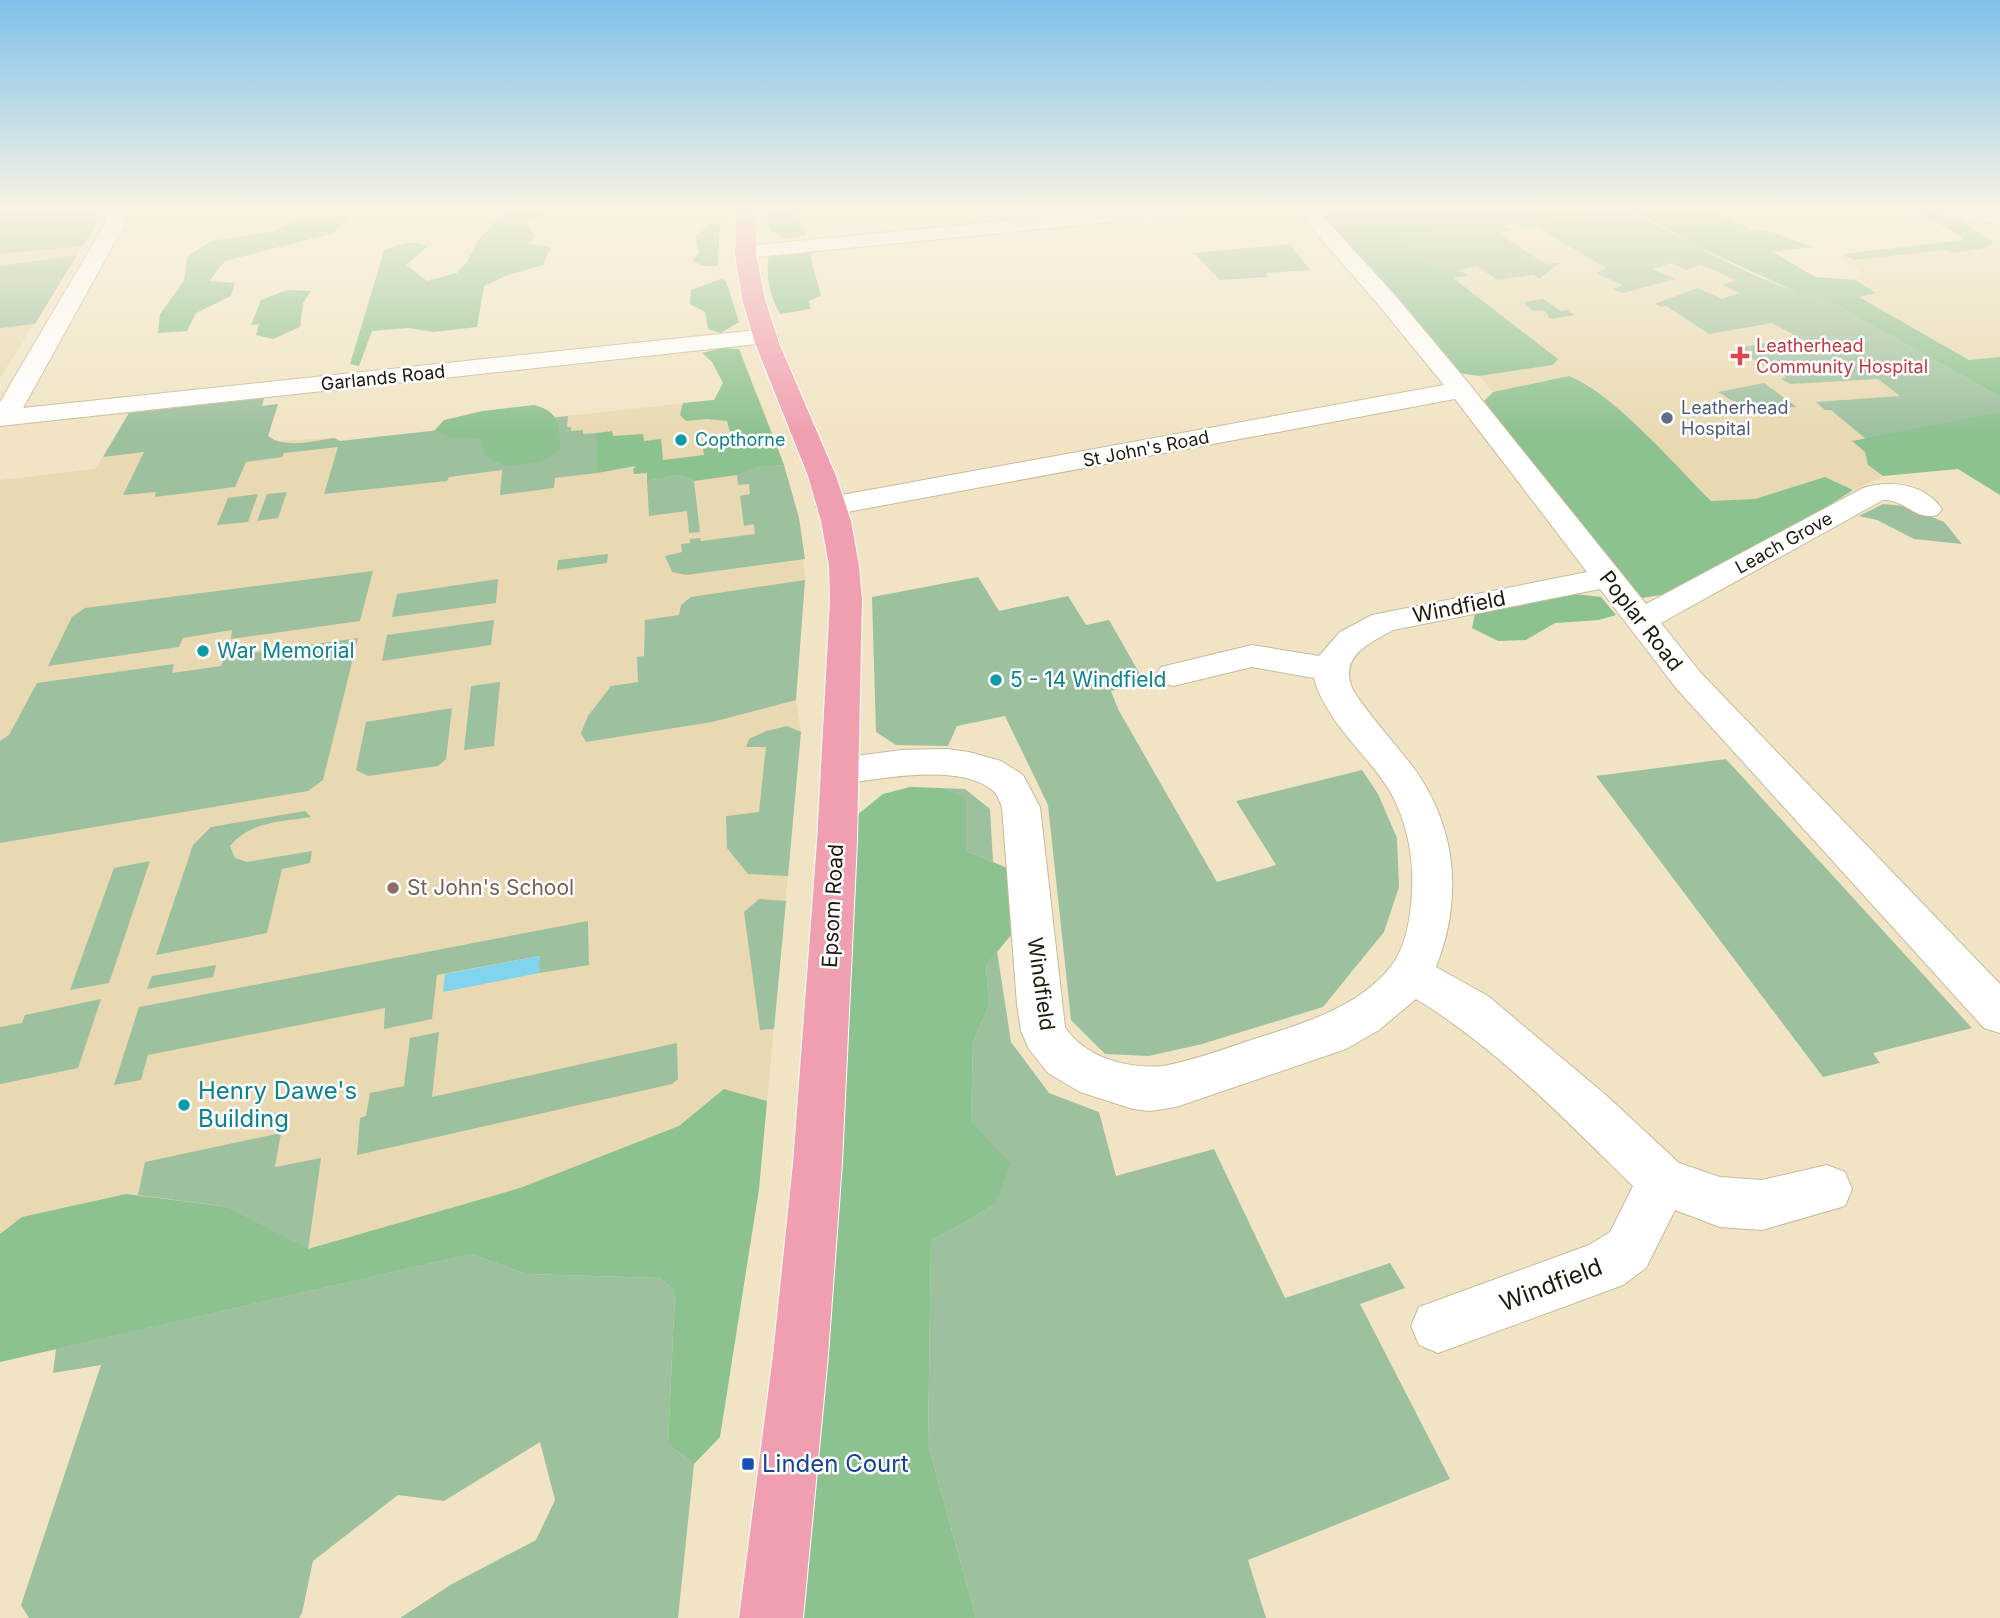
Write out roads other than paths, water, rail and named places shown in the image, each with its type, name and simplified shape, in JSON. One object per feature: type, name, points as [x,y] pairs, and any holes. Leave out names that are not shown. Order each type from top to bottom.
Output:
[{"type":"main road","name":"Epsom Road","points":[[752,285],[766,337],[831,506],[844,566],[846,621],[815,1199],[771,1618]]},
{"type":"street","points":[[2,418],[80,285]]},
{"type":"street","name":"Poplar Road","points":[[1373,285],[1461,390],[1688,680],[2000,1014]]},
{"type":"street","name":"Garlands Road","points":[[2,418],[766,337]]},
{"type":"street","name":"St John's Road","points":[[831,506],[1461,390]]},
{"type":"street","name":"Leach Grove","points":[[1642,620],[1883,490],[1912,497],[1927,509]]},
{"type":"street","name":"Windfield","points":[[840,771],[951,762],[984,767],[1007,781],[1021,807],[1039,1004],[1045,1036],[1065,1058],[1094,1077],[1125,1087],[1163,1089],[1331,1035],[1388,996],[1411,974],[1424,944],[1433,910],[1434,876],[1430,845],[1421,815],[1407,787],[1352,716],[1333,682],[1331,670],[1335,659],[1355,637],[1384,622],[1607,578]]},
{"type":"street","points":[[1173,675],[1252,656],[1284,659],[1331,670]]},
{"type":"street","points":[[1411,974],[1472,1010],[1590,1112],[1662,1181],[1720,1202],[1762,1205],[1826,1189]]},
{"type":"street","name":"Windfield","points":[[1438,1326],[1604,1266],[1628,1250],[1662,1181]]},
{"type":"water","points":[[540,956],[539,973],[443,992],[445,974]]},
{"type":"place","name":"Leatherhead Community Hospital","points":[[1740,356]]},
{"type":"place","name":"Leatherhead Hospital","points":[[1667,418]]},
{"type":"place","name":"Copthorne","points":[[681,440]]},
{"type":"place","name":"War Memorial","points":[[203,651]]},
{"type":"place","name":"5 - 14 Windfield","points":[[996,680]]},
{"type":"place","name":"St John's School","points":[[393,888]]},
{"type":"place","name":"Henry Dawe's Building","points":[[184,1105]]},
{"type":"place","name":"Linden Court","points":[[748,1464]]}]
